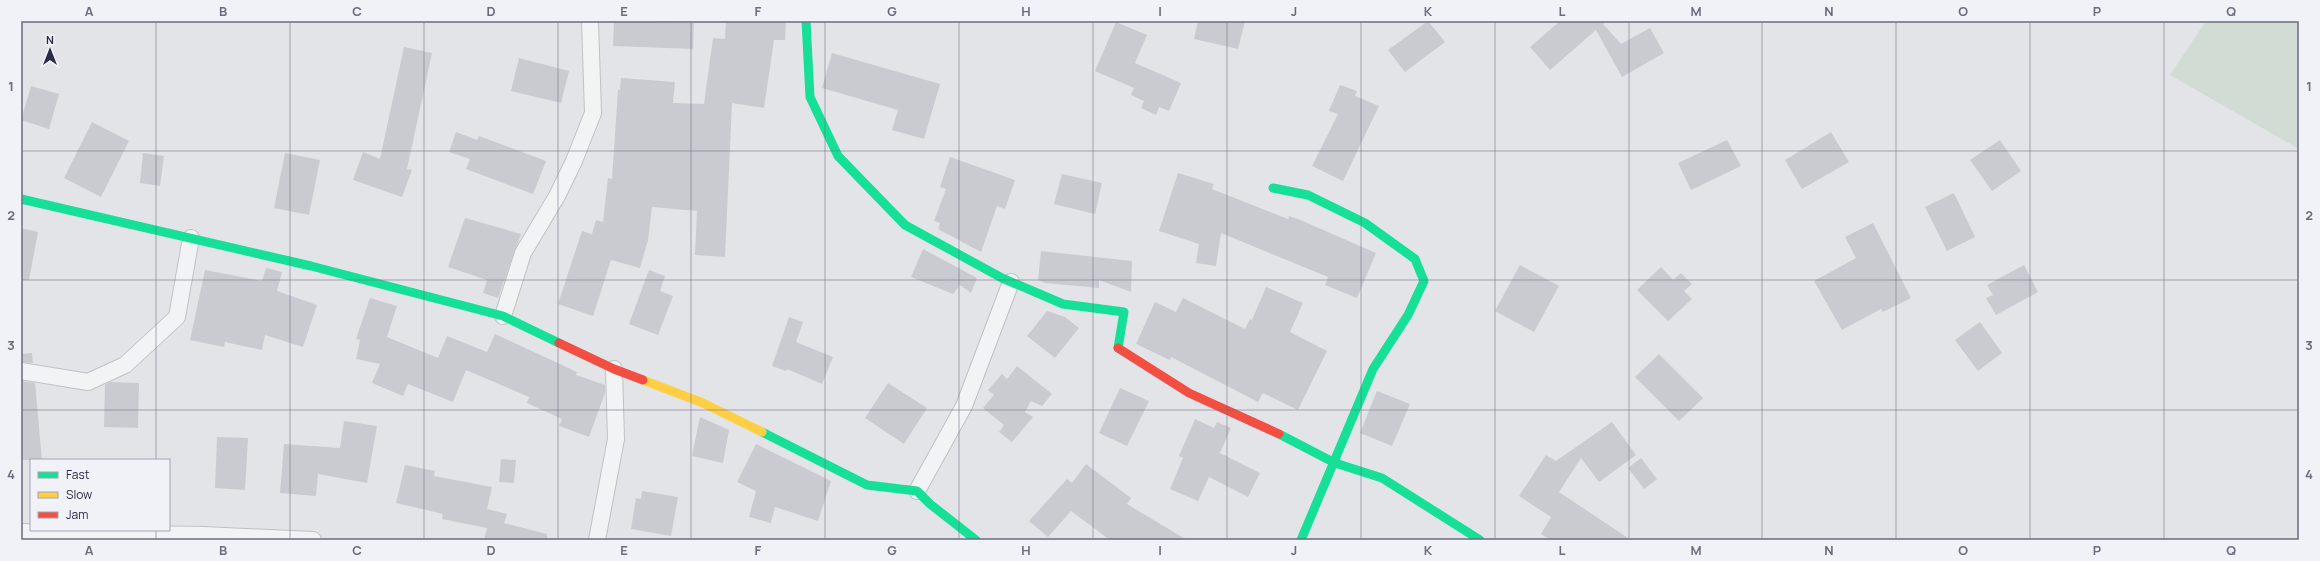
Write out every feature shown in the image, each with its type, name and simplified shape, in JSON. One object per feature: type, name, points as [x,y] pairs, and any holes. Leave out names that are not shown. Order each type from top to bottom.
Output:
[{"type":"street","points":[[503,316],[523,253],[557,196],[574,161],[593,113],[590,21]]},
{"type":"street","points":[[806,21],[810,97],[838,156],[905,225],[1011,282],[1063,304],[1124,312],[1117,347],[1189,393],[1291,439],[1335,463],[1382,478],[1480,540]]},
{"type":"street","points":[[1273,188],[1308,195],[1365,223],[1415,259],[1424,281],[1408,315],[1373,369],[1335,463],[1301,540]]},
{"type":"street","points":[[21,199],[311,266],[503,316],[614,370],[703,403],[867,485],[918,491],[930,504],[976,540]]},
{"type":"street","points":[[21,371],[88,382],[125,365],[177,316],[191,238]]},
{"type":"street","points":[[918,491],[964,406],[1011,282]]},
{"type":"street","points":[[597,540],[616,439],[614,370]]},
{"type":"street","points":[[21,532],[154,537],[284,537],[313,540]]},
{"type":"shaded area","points":[[2206,21],[2299,21],[2299,149],[2170,75]]},
{"type":"building","points":[[614,21],[694,23],[693,49],[613,46]]},
{"type":"building","points":[[726,21],[786,21],[785,40],[774,40],[764,108],[732,103],[725,257],[695,255],[697,211],[652,207],[648,240],[640,268],[611,260],[593,316],[558,304],[582,231],[592,234],[596,220],[603,222],[608,178],[612,179],[618,90],[620,90],[621,78],[675,82],[673,103],[704,104],[713,38],[725,39]]},
{"type":"building","points":[[1198,21],[1245,21],[1238,49],[1194,39]]},
{"type":"building","points":[[1428,21],[1445,42],[1405,72],[1388,50]]},
{"type":"building","points":[[1560,21],[1606,21],[1603,24],[1621,44],[1650,28],[1664,53],[1622,77],[1596,30],[1550,70],[1530,47]]},
{"type":"building","points":[[1116,22],[1147,35],[1135,63],[1181,83],[1169,111],[1159,107],[1156,115],[1141,108],[1144,101],[1131,95],[1134,88],[1095,71]]},
{"type":"building","points":[[404,47],[432,53],[407,169],[412,170],[402,197],[353,180],[363,152],[380,159]]},
{"type":"building","points":[[832,53],[940,84],[924,139],[892,130],[898,110],[822,88]]},
{"type":"building","points":[[519,58],[569,71],[561,103],[511,91]]},
{"type":"building","points":[[1340,85],[1357,91],[1355,96],[1379,106],[1343,181],[1312,166],[1338,114],[1329,111]]},
{"type":"building","points":[[31,86],[59,94],[49,129],[21,120]]},
{"type":"building","points":[[92,122],[129,141],[101,197],[64,178]]},
{"type":"building","points":[[456,132],[477,140],[479,136],[546,161],[533,194],[466,169],[470,159],[449,152]]},
{"type":"building","points":[[1831,132],[1849,162],[1802,189],[1785,160]]},
{"type":"building","points":[[1727,140],[1741,166],[1691,190],[1678,163]]},
{"type":"building","points":[[2000,140],[2021,171],[1992,191],[1970,160]]},
{"type":"building","points":[[143,153],[164,156],[160,186],[140,183]]},
{"type":"building","points":[[285,153],[320,160],[309,215],[274,208]]},
{"type":"building","points":[[950,157],[1015,180],[1005,209],[997,206],[981,252],[938,229],[940,223],[934,221],[946,189],[940,187]]},
{"type":"building","points":[[1178,173],[1214,184],[1212,189],[1288,219],[1289,216],[1298,219],[1376,253],[1357,298],[1325,285],[1328,277],[1221,233],[1216,266],[1196,263],[1199,244],[1159,231]]},
{"type":"building","points":[[1062,174],[1102,183],[1095,214],[1054,204]]},
{"type":"building","points":[[1954,193],[1975,237],[1947,251],[1925,207]]},
{"type":"building","points":[[465,218],[521,234],[498,298],[483,293],[487,280],[448,267]]},
{"type":"building","points":[[1873,223],[1911,298],[1883,312],[1881,309],[1842,330],[1814,281],[1856,258],[1845,237]]},
{"type":"building","points":[[21,228],[38,232],[29,280],[21,280]]},
{"type":"building","points":[[923,249],[977,278],[971,293],[960,285],[953,294],[911,277]]},
{"type":"building","points":[[1041,251],[1132,261],[1131,292],[1099,280],[1099,288],[1045,283],[1038,280]]},
{"type":"building","points":[[1520,265],[1559,286],[1534,332],[1495,311]]},
{"type":"building","points":[[2024,265],[2038,292],[1996,315],[1986,298],[1993,295],[1987,285]]},
{"type":"building","points":[[1661,267],[1673,280],[1681,273],[1692,284],[1684,291],[1692,299],[1668,321],[1637,290]]},
{"type":"building","points":[[266,268],[282,272],[277,291],[317,305],[303,347],[265,335],[262,350],[225,342],[224,347],[190,340],[205,270],[262,281]]},
{"type":"building","points":[[649,270],[665,276],[660,291],[673,296],[658,335],[629,324]]},
{"type":"building","points":[[1266,287],[1303,303],[1290,332],[1327,351],[1298,410],[1263,393],[1258,402],[1171,357],[1170,360],[1136,344],[1155,302],[1176,312],[1183,298],[1245,329],[1250,319],[1252,320]]},
{"type":"building","points":[[370,298],[397,306],[387,337],[438,358],[447,336],[487,352],[495,334],[577,372],[576,375],[605,385],[605,393],[589,437],[559,426],[562,419],[527,403],[529,397],[466,370],[453,402],[408,384],[403,396],[372,383],[380,364],[356,359],[360,340],[356,339]]},
{"type":"building","points":[[1047,311],[1065,317],[1079,328],[1055,358],[1027,336]]},
{"type":"building","points":[[789,317],[803,322],[796,342],[833,357],[822,384],[787,369],[786,371],[772,366]]},
{"type":"building","points":[[1980,322],[2002,353],[1978,371],[1955,340]]},
{"type":"building","points":[[32,353],[33,363],[21,362],[21,354]]},
{"type":"building","points":[[1659,354],[1703,398],[1679,421],[1635,377]]},
{"type":"building","points":[[1017,366],[1052,394],[1042,406],[1031,401],[1025,412],[1033,417],[1012,442],[999,432],[1004,425],[983,408],[994,395],[988,390],[1002,374],[1007,379]]},
{"type":"building","points":[[21,381],[35,383],[42,459],[21,460]]},
{"type":"building","points":[[110,382],[139,383],[138,428],[104,427],[105,385]]},
{"type":"building","points":[[888,383],[927,408],[904,444],[865,418]]},
{"type":"building","points":[[1120,388],[1149,401],[1127,446],[1099,433]]},
{"type":"building","points":[[1377,391],[1410,404],[1392,446],[1360,433]]},
{"type":"building","points":[[700,417],[729,430],[723,463],[692,456]]},
{"type":"building","points":[[1195,419],[1214,428],[1217,422],[1231,428],[1220,453],[1260,473],[1248,497],[1209,477],[1198,501],[1170,489],[1183,458],[1179,456]]},
{"type":"building","points":[[344,421],[377,426],[367,483],[318,474],[316,496],[280,493],[284,444],[340,448]]},
{"type":"building","points":[[1612,422],[1636,455],[1599,482],[1581,458],[1559,492],[1631,540],[1551,540],[1541,534],[1551,517],[1519,496],[1546,455],[1556,461]]},
{"type":"building","points":[[217,437],[248,438],[245,490],[215,488]]},
{"type":"building","points":[[756,444],[831,481],[818,521],[775,507],[771,523],[749,517],[756,491],[737,482]]},
{"type":"building","points":[[1641,458],[1657,479],[1644,489],[1628,468]]},
{"type":"building","points":[[501,459],[516,460],[514,483],[499,482]]},
{"type":"building","points":[[1086,464],[1131,498],[1127,504],[1187,540],[1110,540],[1071,511],[1048,537],[1029,521],[1067,479],[1072,483]]},
{"type":"building","points":[[405,465],[435,471],[434,476],[492,487],[487,509],[507,514],[504,523],[547,534],[547,540],[484,540],[487,528],[442,519],[443,514],[396,503]]},
{"type":"building","points":[[642,491],[678,497],[671,536],[631,529],[636,498],[641,499]]},
{"type":"traffic: fast","points":[[806,21],[810,97],[838,156],[905,225],[1002,278],[1063,304],[1124,312],[1118,348]]},
{"type":"traffic: fast","points":[[1273,188],[1308,195],[1365,223],[1415,259],[1424,281],[1408,315],[1373,369],[1301,540]]},
{"type":"traffic: fast","points":[[21,199],[311,266],[503,316],[559,343]]},
{"type":"traffic: fast","points":[[762,432],[867,485],[917,491],[930,504],[976,540]]},
{"type":"traffic: fast","points":[[1279,434],[1335,463],[1382,478],[1480,540]]},
{"type":"traffic: slow","points":[[643,380],[703,403],[762,432]]},
{"type":"traffic: jam","points":[[559,343],[614,369],[643,380]]},
{"type":"traffic: jam","points":[[1118,348],[1189,393],[1279,434]]}]
